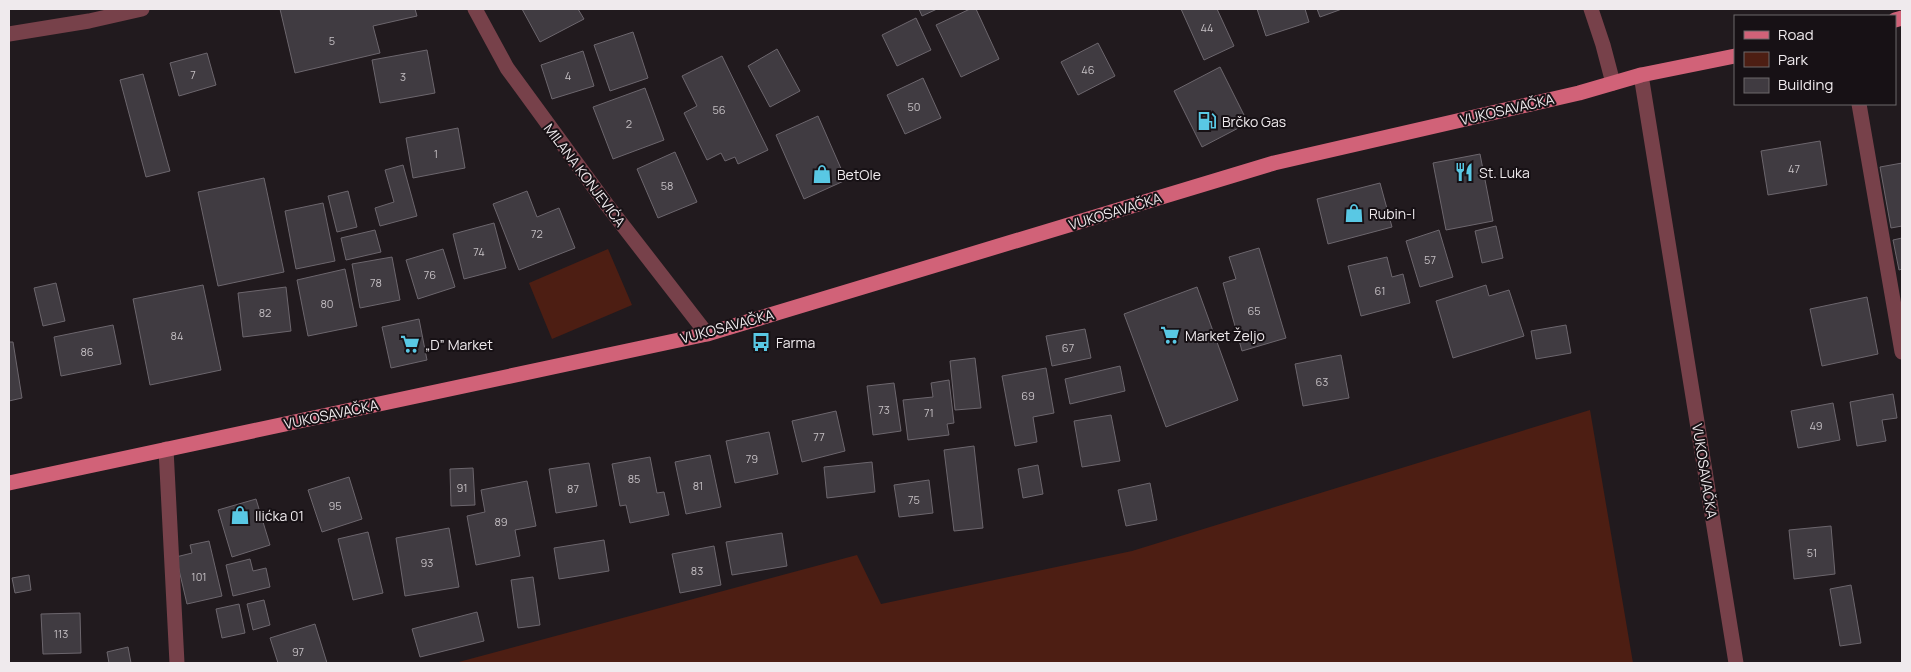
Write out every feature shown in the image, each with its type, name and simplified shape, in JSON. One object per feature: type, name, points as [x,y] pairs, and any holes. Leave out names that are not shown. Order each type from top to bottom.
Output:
[{"type":"main road","points":[[1642,75],[1734,56]]},
{"type":"main road","name":"VUKOSAVAČKA","points":[[9,483],[707,334],[1274,163],[1642,75]]},
{"type":"street","points":[[9,34],[89,21],[142,9]]},
{"type":"street","name":"MILANA KONJEVIĆA","points":[[475,9],[507,68],[607,205],[707,334]]},
{"type":"street","points":[[1591,9],[1612,83]]},
{"type":"street","name":"VUKOSAVAČKA","points":[[1642,75],[1736,663]]},
{"type":"street","points":[[1859,105],[1902,352]]},
{"type":"street","points":[[166,449],[177,663]]},
{"type":"green space","points":[[608,249],[632,305],[552,339],[529,283]]},
{"type":"green space","points":[[1590,410],[1633,663],[455,663],[857,555],[881,604],[1132,551]]},
{"type":"building","points":[[280,9],[415,9],[417,16],[373,26],[380,53],[295,73]]},
{"type":"building","points":[[522,9],[578,9],[584,19],[540,42]]},
{"type":"building","points":[[919,9],[937,9],[922,16]]},
{"type":"building","points":[[970,9],[976,9],[999,59],[961,77],[936,25]]},
{"type":"building","points":[[1181,9],[1217,9],[1234,46],[1204,60]]},
{"type":"building","points":[[1257,9],[1305,9],[1309,22],[1266,36]]},
{"type":"building","points":[[1317,9],[1342,9],[1320,17]]},
{"type":"building","points":[[916,18],[931,50],[897,66],[882,35]]},
{"type":"building","points":[[633,32],[648,78],[610,91],[594,45]]},
{"type":"building","points":[[1098,43],[1115,76],[1078,95],[1061,62]]},
{"type":"building","points":[[777,49],[800,91],[770,107],[748,66]]},
{"type":"building","points":[[427,50],[435,93],[380,103],[372,60]]},
{"type":"building","points":[[583,51],[594,86],[552,99],[541,65]]},
{"type":"building","points":[[207,53],[216,85],[179,96],[170,63]]},
{"type":"building","points":[[722,56],[768,150],[738,164],[735,157],[725,161],[721,153],[707,160],[684,113],[697,106],[682,76]]},
{"type":"building","points":[[1220,67],[1248,123],[1202,147],[1174,91]]},
{"type":"building","points":[[143,74],[170,171],[146,177],[120,80]]},
{"type":"building","points":[[923,78],[941,118],[905,134],[887,95]]},
{"type":"building","points":[[645,88],[664,140],[613,159],[593,107]]},
{"type":"building","points":[[818,116],[846,180],[804,199],[776,135]]},
{"type":"building","points":[[458,128],[465,168],[413,178],[406,138]]},
{"type":"building","points":[[1820,141],[1827,185],[1768,195],[1761,151]]},
{"type":"building","points":[[675,152],[697,202],[658,218],[637,169]]},
{"type":"building","points":[[1480,154],[1493,221],[1446,230],[1433,163]]},
{"type":"building","points":[[1902,163],[1902,226],[1891,228],[1880,167]]},
{"type":"building","points":[[403,165],[417,216],[380,226],[375,208],[394,202],[385,170]]},
{"type":"building","points":[[264,178],[284,272],[218,286],[198,192]]},
{"type":"building","points":[[1380,183],[1392,227],[1328,244],[1317,199]]},
{"type":"building","points":[[348,191],[357,227],[337,232],[328,196]]},
{"type":"building","points":[[527,191],[537,217],[559,208],[575,248],[519,270],[493,204]]},
{"type":"building","points":[[323,203],[335,261],[296,269],[285,211]]},
{"type":"building","points":[[494,223],[506,268],[464,279],[453,234]]},
{"type":"building","points":[[1496,226],[1503,258],[1482,263],[1475,231]]},
{"type":"building","points":[[375,230],[381,252],[346,260],[341,238]]},
{"type":"building","points":[[1439,230],[1453,277],[1420,287],[1406,241]]},
{"type":"building","points":[[1902,238],[1902,269],[1899,270],[1893,240]]},
{"type":"building","points":[[1259,248],[1286,338],[1242,351],[1223,283],[1236,279],[1229,257]]},
{"type":"building","points":[[443,249],[455,287],[418,299],[406,260]]},
{"type":"building","points":[[392,257],[400,300],[360,308],[352,264]]},
{"type":"building","points":[[1387,257],[1392,277],[1403,274],[1410,303],[1361,316],[1348,266]]},
{"type":"building","points":[[345,269],[357,326],[308,336],[297,280]]},
{"type":"building","points":[[56,283],[65,321],[43,326],[34,288]]},
{"type":"building","points":[[203,285],[221,370],[150,385],[133,299]]},
{"type":"building","points":[[1486,285],[1489,296],[1509,290],[1524,336],[1453,358],[1436,301]]},
{"type":"building","points":[[286,287],[291,331],[243,337],[238,293]]},
{"type":"building","points":[[1197,287],[1238,400],[1166,427],[1124,314]]},
{"type":"building","points":[[1867,297],[1878,354],[1822,366],[1810,309]]},
{"type":"building","points":[[419,319],[427,360],[391,368],[382,327]]},
{"type":"building","points":[[113,325],[121,364],[61,376],[54,337]]},
{"type":"building","points":[[1566,325],[1571,353],[1536,359],[1531,331]]},
{"type":"building","points":[[1085,329],[1091,358],[1052,366],[1046,336]]},
{"type":"building","points":[[9,342],[13,342],[22,398],[9,401]]},
{"type":"building","points":[[1341,355],[1349,398],[1303,406],[1295,364]]},
{"type":"building","points":[[975,358],[981,408],[955,410],[950,361]]},
{"type":"building","points":[[1120,366],[1125,391],[1070,404],[1065,379]]},
{"type":"building","points":[[1046,368],[1054,413],[1033,417],[1037,442],[1015,446],[1002,376]]},
{"type":"building","points":[[949,380],[954,423],[947,424],[949,435],[908,440],[903,400],[933,397],[931,383]]},
{"type":"building","points":[[894,383],[901,431],[873,435],[867,386]]},
{"type":"building","points":[[1893,394],[1897,418],[1882,420],[1886,441],[1857,446],[1850,402]]},
{"type":"building","points":[[1833,403],[1840,440],[1798,448],[1791,411]]},
{"type":"building","points":[[836,411],[845,451],[802,462],[792,421]]},
{"type":"building","points":[[1111,415],[1120,461],[1082,467],[1074,421]]},
{"type":"building","points":[[769,432],[778,474],[735,483],[726,441]]},
{"type":"building","points":[[974,446],[983,528],[954,531],[944,450]]},
{"type":"building","points":[[710,455],[721,507],[686,514],[675,462]]},
{"type":"building","points":[[650,457],[657,493],[664,492],[669,515],[630,523],[626,505],[620,506],[612,464]]},
{"type":"building","points":[[872,462],[875,492],[827,498],[824,467]]},
{"type":"building","points":[[589,463],[597,506],[556,513],[549,469]]},
{"type":"building","points":[[1038,465],[1043,494],[1023,498],[1018,469]]},
{"type":"building","points":[[473,468],[475,505],[451,506],[450,469]]},
{"type":"building","points":[[349,477],[362,519],[322,532],[308,490]]},
{"type":"building","points":[[929,480],[933,513],[899,517],[894,485]]},
{"type":"building","points":[[527,481],[536,526],[515,530],[520,556],[476,565],[467,516],[485,512],[481,490]]},
{"type":"building","points":[[1150,483],[1157,520],[1126,526],[1118,490]]},
{"type":"building","points":[[256,499],[270,545],[232,557],[218,510]]},
{"type":"building","points":[[1831,526],[1835,574],[1794,579],[1789,530]]},
{"type":"building","points":[[449,528],[459,587],[405,596],[396,538]]},
{"type":"building","points":[[368,532],[383,593],[353,600],[338,539]]},
{"type":"building","points":[[782,533],[787,566],[732,575],[726,542]]},
{"type":"building","points":[[604,540],[609,571],[559,579],[554,548]]},
{"type":"building","points":[[209,541],[222,596],[187,604],[176,557],[192,553],[190,545]]},
{"type":"building","points":[[714,546],[721,585],[680,593],[672,554]]},
{"type":"building","points":[[250,559],[253,571],[266,568],[270,587],[233,596],[226,565]]},
{"type":"building","points":[[29,575],[31,590],[15,593],[12,578]]},
{"type":"building","points":[[533,577],[540,625],[518,628],[511,580]]},
{"type":"building","points":[[1851,585],[1861,643],[1840,646],[1830,589]]},
{"type":"building","points":[[264,600],[270,625],[253,630],[247,604]]},
{"type":"building","points":[[239,604],[245,633],[222,638],[216,609]]},
{"type":"building","points":[[477,612],[484,641],[420,657],[412,629]]},
{"type":"building","points":[[80,613],[81,653],[43,654],[41,614]]},
{"type":"building","points":[[315,624],[327,663],[278,663],[270,638]]},
{"type":"building","points":[[128,647],[131,663],[109,663],[107,652]]},
{"type":"place","name":"Brčko Gas","points":[[1207,121]]},
{"type":"place","name":"St. Luka","points":[[1464,172]]},
{"type":"place","name":"BetOle","points":[[822,174]]},
{"type":"place","name":"Rubin-I","points":[[1354,213]]},
{"type":"place","name":"Market Željo","points":[[1170,335]]},
{"type":"place","name":"Farma","points":[[761,342]]},
{"type":"place","name":"„D” Market","points":[[410,344]]},
{"type":"place","name":"Ilićka 01","points":[[240,515]]}]
